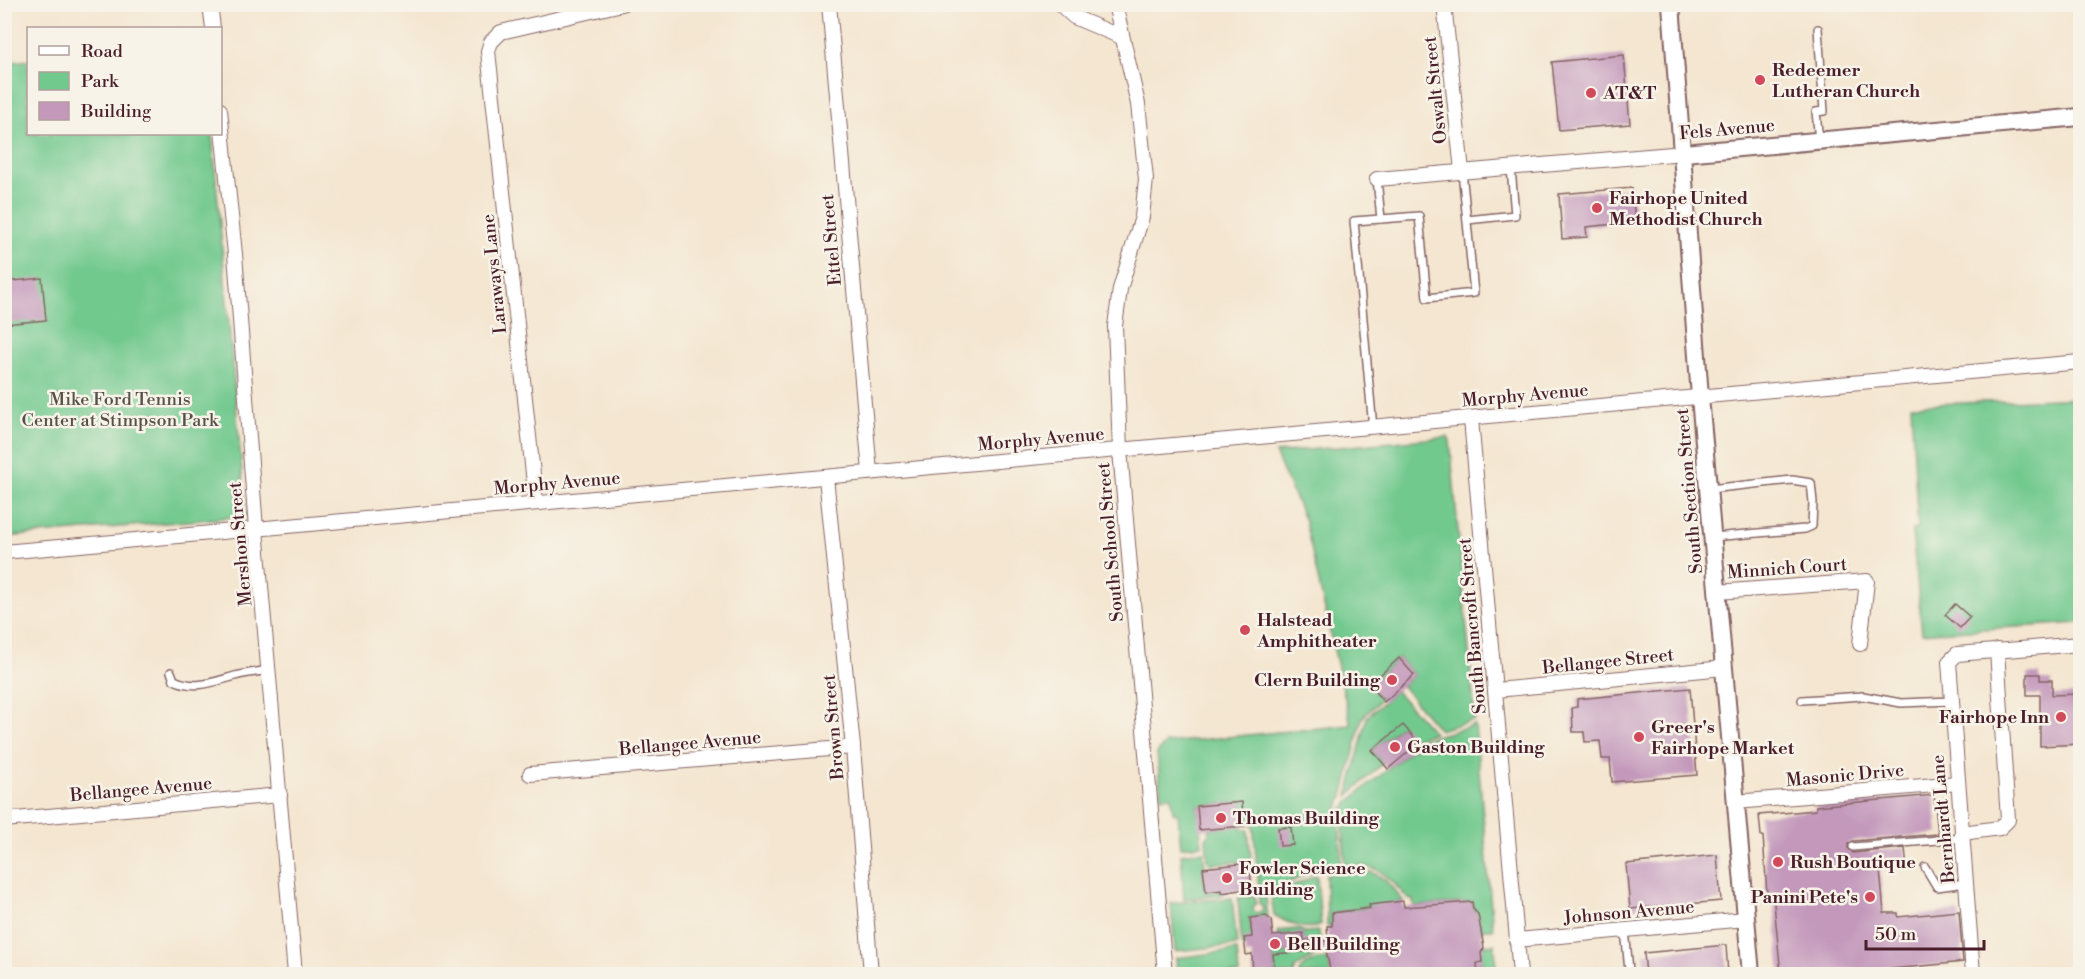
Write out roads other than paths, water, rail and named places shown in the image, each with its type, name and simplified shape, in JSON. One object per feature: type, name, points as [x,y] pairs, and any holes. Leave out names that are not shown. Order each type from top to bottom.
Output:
[{"type":"street","points":[[210,4],[213,27]]},
{"type":"street","name":"Laraways Lane","points":[[536,502],[488,51],[491,42],[501,32],[622,4]]},
{"type":"street","name":"Ettel Street","points":[[829,4],[870,472]]},
{"type":"street","points":[[1059,4],[1074,17],[1121,37]]},
{"type":"street","name":"South School Street","points":[[1115,4],[1138,104],[1146,179],[1142,218],[1120,289],[1115,326],[1119,450],[1166,975]]},
{"type":"street","name":"Oswalt Street","points":[[1444,4],[1462,171]]},
{"type":"street","name":"South Section Street","points":[[1671,4],[1684,153],[1700,397],[1751,975]]},
{"type":"street","name":"Fels Avenue","points":[[1377,179],[2080,117]]},
{"type":"street","name":"Mershon Street","points":[[222,129],[235,254],[256,529],[295,975]]},
{"type":"street","name":"Morphy Avenue","points":[[4,552],[2080,362]]},
{"type":"street","name":"South Bancroft Street","points":[[1471,419],[1520,975]]},
{"type":"street","name":"Brown Street","points":[[826,477],[853,747],[872,975]]},
{"type":"street","name":"Minnich Court","points":[[1717,592],[1867,581],[1860,644]]},
{"type":"street","points":[[1962,835],[2000,828],[2008,820],[1997,650],[2080,644]]},
{"type":"street","name":"Bernhardt Lane","points":[[1973,975],[1949,662],[1957,654],[1997,650]]},
{"type":"street","name":"Bellangee Street","points":[[1496,690],[1724,668]]},
{"type":"street","name":"Bellangee Avenue","points":[[530,774],[853,747]]},
{"type":"street","name":"Masonic Drive","points":[[1736,802],[1958,783]]},
{"type":"street","name":"Bellangee Avenue","points":[[4,820],[280,795]]},
{"type":"street","name":"Johnson Avenue","points":[[1516,940],[1746,919]]},
{"type":"lane","points":[[1818,29],[1824,111],[1816,112],[1819,140]]},
{"type":"lane","points":[[1467,220],[1515,215],[1510,167]]},
{"type":"lane","points":[[1373,428],[1354,221],[1419,216],[1427,298],[1474,293],[1462,171]]},
{"type":"lane","points":[[1377,179],[1381,219]]},
{"type":"lane","points":[[1708,489],[1792,480],[1802,481],[1811,483],[1813,502],[1812,526],[1805,529],[1713,537]]},
{"type":"lane","points":[[171,672],[174,680],[184,685],[202,686],[234,676],[269,670]]},
{"type":"lane","points":[[1802,700],[1863,696],[1901,703],[1952,701]]},
{"type":"lane","points":[[1853,847],[1962,835]]},
{"type":"lane","points":[[1925,867],[1937,887],[1966,884]]},
{"type":"lane","points":[[1625,930],[1629,970]]},
{"type":"place","name":"Redeemer Lutheran Church","points":[[1760,80]]},
{"type":"place","name":"AT&T","points":[[1591,93]]},
{"type":"place","name":"Fairhope United Methodist Church","points":[[1597,208]]},
{"type":"place","name":"Halstead Amphitheater","points":[[1245,630]]},
{"type":"place","name":"Clern Building","points":[[1392,680]]},
{"type":"place","name":"Fairhope Inn","points":[[2061,717]]},
{"type":"place","name":"Greer's Fairhope Market","points":[[1639,737]]},
{"type":"place","name":"Gaston Building","points":[[1395,747]]},
{"type":"place","name":"Thomas Building","points":[[1221,818]]},
{"type":"place","name":"Rush Boutique","points":[[1778,862]]},
{"type":"place","name":"Fowler Science Building","points":[[1227,878]]},
{"type":"place","name":"Panini Pete's","points":[[1870,897]]},
{"type":"place","name":"Bell Building","points":[[1275,944]]},
{"type":"park label","name":"Mike Ford Tennis Center at Stimpson Park","points":[[120,409]]}]
